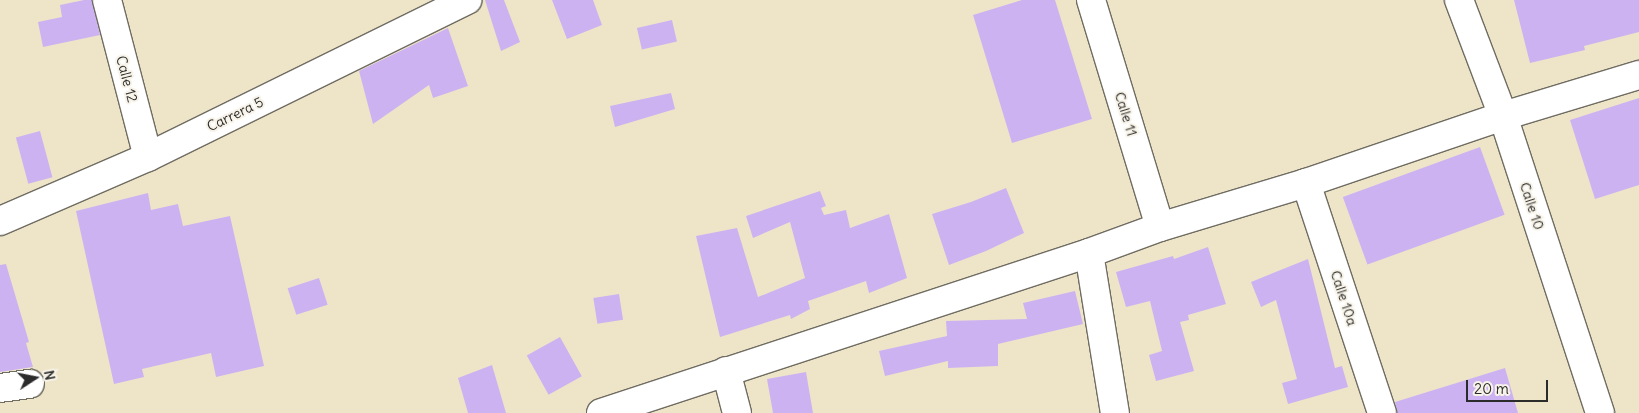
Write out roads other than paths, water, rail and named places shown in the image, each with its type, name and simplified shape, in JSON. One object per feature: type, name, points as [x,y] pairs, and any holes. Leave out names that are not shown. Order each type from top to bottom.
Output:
[{"type":"street","name":"Calle 12","points":[[106,0],[148,157]]},
{"type":"street","name":"Carrera 5","points":[[0,221],[148,157],[467,0]]},
{"type":"street","name":"Calle 11","points":[[1091,0],[1160,227]]},
{"type":"street","name":"Calle 10","points":[[1459,0],[1503,116],[1600,413]]},
{"type":"street","points":[[601,413],[1089,253],[1160,227],[1306,183],[1503,116],[1639,75]]},
{"type":"street","name":"Calle 10a","points":[[1306,183],[1382,413]]},
{"type":"street","points":[[1089,253],[1115,413]]},
{"type":"street","points":[[726,371],[738,413]]},
{"type":"street","points":[[0,388],[30,384]]}]
